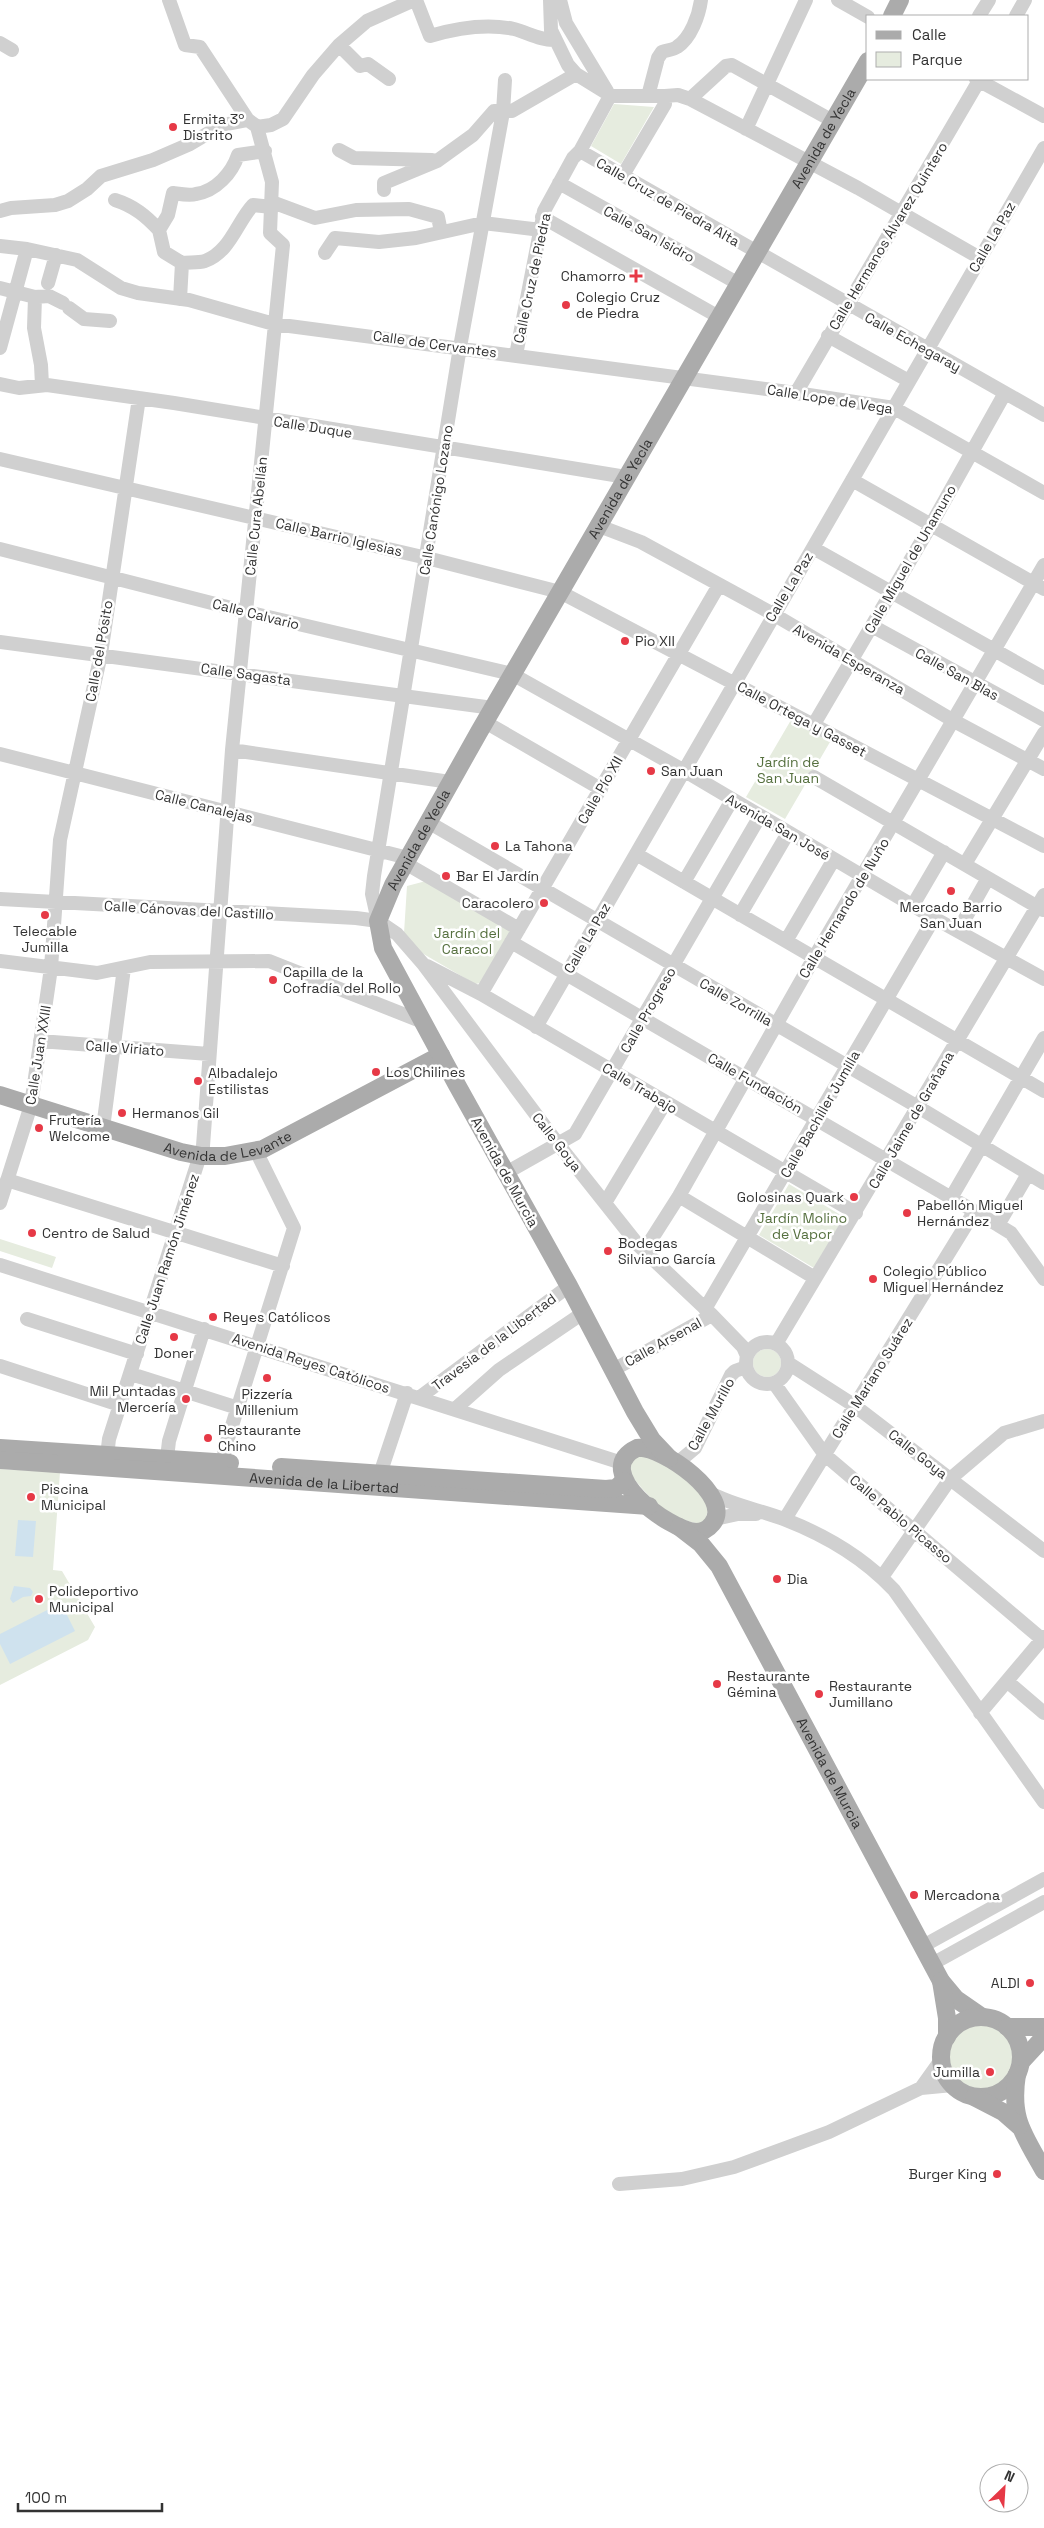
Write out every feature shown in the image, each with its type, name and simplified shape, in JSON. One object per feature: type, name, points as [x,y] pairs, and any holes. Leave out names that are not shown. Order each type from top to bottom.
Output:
[{"type":"main road","points":[[892,15],[900,0]]},
{"type":"main road","name":"Avenida de Yecla","points":[[378,921],[383,904],[406,860],[457,778],[512,674],[866,64]]},
{"type":"main road","name":"Avenida de Murcia","points":[[378,921],[383,948],[583,1313],[637,1416],[652,1440],[672,1461]]},
{"type":"main road","name":"Avenida de Levante","points":[[0,1095],[103,1128],[200,1156],[232,1156],[256,1151],[326,1117],[441,1055]]},
{"type":"main road","points":[[637,1416],[636,1429],[621,1472],[624,1481],[649,1506],[701,1544],[719,1566]]},
{"type":"main road","points":[[0,1448],[107,1460],[167,1458],[606,1489],[616,1488],[624,1481]]},
{"type":"main road","points":[[626,1457],[646,1448],[672,1461],[710,1493],[718,1508],[712,1544],[719,1566]]},
{"type":"main road","name":"Avenida de la Libertad","points":[[0,1460],[107,1460],[649,1506]]},
{"type":"main road","points":[[679,1527],[702,1531],[715,1521]]},
{"type":"main road","name":"Avenida de Murcia","points":[[719,1566],[941,1981],[956,1999],[982,2017]]},
{"type":"main road","name":"Avenida de Murcia","points":[[941,1981],[947,2018],[947,2037]]},
{"type":"main road","points":[[1019,2126],[997,2107],[952,2085],[941,2060],[947,2037],[956,2026],[968,2020],[982,2017],[999,2022],[1007,2027],[1015,2036],[1020,2049],[1014,2096],[1019,2126],[1044,2171]]},
{"type":"main road","points":[[1007,2027],[1044,2027]]},
{"type":"main road","points":[[972,2096],[986,2096],[998,2093],[1010,2085],[1019,2068],[1044,2037]]},
{"type":"street","name":"Calle Cura Abellán","points":[[169,0],[185,45],[200,47],[252,124],[265,151],[272,182],[270,233],[283,245],[232,750],[220,912]]},
{"type":"street","points":[[0,211],[11,208],[55,205],[68,201],[87,189],[101,176],[153,160],[190,144],[222,125],[252,124],[271,126],[283,119],[313,76],[339,45],[367,21],[415,0],[430,36],[449,30],[485,26],[514,29],[554,40]]},
{"type":"street","points":[[550,0],[551,30],[554,40],[576,74],[610,95],[682,95],[810,162],[980,258]]},
{"type":"street","points":[[560,0],[566,23],[610,95]]},
{"type":"street","points":[[648,96],[658,58],[662,52],[675,49],[683,42],[696,18],[701,0]]},
{"type":"street","points":[[746,129],[806,0]]},
{"type":"street","points":[[838,0],[866,16]]},
{"type":"street","points":[[980,15],[988,0]]},
{"type":"street","points":[[1017,15],[1026,0]]},
{"type":"street","points":[[339,45],[360,66],[368,64],[389,80]]},
{"type":"street","points":[[690,99],[729,65],[735,66],[833,122]]},
{"type":"street","points":[[384,190],[384,183],[438,160],[472,135],[494,111],[512,111],[576,74]]},
{"type":"street","name":"Calle Canónigo Lozano","points":[[378,921],[372,894],[378,850],[460,347],[502,112],[505,80]]},
{"type":"street","name":"Calle Hermanos Álvarez Quintero","points":[[796,393],[977,80]]},
{"type":"street","points":[[980,80],[1044,116]]},
{"type":"street","name":"Calle Cruz de Piedra","points":[[516,355],[542,224],[559,183],[573,158],[580,151],[610,95]]},
{"type":"street","points":[[623,175],[665,104],[665,96]]},
{"type":"street","name":"Calle La Paz","points":[[536,1027],[1044,148]]},
{"type":"street","points":[[339,150],[354,158],[438,160]]},
{"type":"street","points":[[159,230],[168,215],[173,193],[197,194],[222,181],[234,166],[238,156],[265,151]]},
{"type":"street","name":"Calle Cruz de Piedra Alta","points":[[580,151],[757,253]]},
{"type":"street","name":"Calle San Isidro","points":[[559,183],[738,284]]},
{"type":"street","points":[[115,200],[128,204],[145,215],[159,230],[164,252],[182,263],[205,261],[217,254],[232,239],[244,214],[253,205],[272,205],[315,218],[356,210],[409,209],[438,217],[441,232]]},
{"type":"street","points":[[325,253],[335,238],[379,242],[416,238],[483,223],[542,224],[719,317]]},
{"type":"street","name":"Calle de Cervantes","points":[[0,246],[27,249],[77,260],[104,274],[121,288],[138,293],[184,299],[274,324],[684,378]]},
{"type":"street","points":[[0,348],[27,249]]},
{"type":"street","name":"Calle Echegaray","points":[[757,253],[1044,415]]},
{"type":"street","points":[[42,386],[41,365],[34,328],[56,255]]},
{"type":"street","points":[[182,263],[184,299]]},
{"type":"street","points":[[0,288],[15,292],[44,291],[84,319],[110,321]]},
{"type":"street","points":[[828,336],[909,381]]},
{"type":"street","name":"Calle Lope de Vega","points":[[684,378],[894,408],[1044,493]]},
{"type":"street","name":"Calle Duque","points":[[0,384],[19,388],[42,386],[139,398],[626,477]]},
{"type":"street","name":"Calle Miguel de Unamuno","points":[[814,724],[931,525],[1005,393]]},
{"type":"street","name":"Calle del Pósito","points":[[56,902],[60,840],[101,654],[139,398]]},
{"type":"street","name":"Calle Barrio Iglesias","points":[[0,459],[427,558],[560,592]]},
{"type":"street","points":[[852,480],[1039,586]]},
{"type":"street","name":"Avenida Esperanza","points":[[599,526],[641,542],[773,614],[954,721],[1044,770]]},
{"type":"street","points":[[813,548],[1044,678]]},
{"type":"street","name":"Calle Calvario","points":[[0,549],[247,612],[512,674]]},
{"type":"street","name":"Calle Hernando de Nuño","points":[[644,1252],[679,1196],[814,958],[895,823],[994,651],[1039,586],[1044,565]]},
{"type":"street","name":"Calle Pío XII","points":[[481,994],[719,585]]},
{"type":"street","name":"Calle Ortega y Gasset","points":[[560,592],[678,656],[734,682],[1044,846]]},
{"type":"street","name":"Calle San Blas","points":[[872,626],[1044,720]]},
{"type":"street","name":"Calle Sagasta","points":[[0,642],[404,695],[489,715]]},
{"type":"street","name":"Avenida San José","points":[[512,674],[630,739],[912,906],[1044,980]]},
{"type":"street","points":[[489,715],[601,789]]},
{"type":"street","points":[[965,864],[1044,733]]},
{"type":"street","points":[[232,750],[391,772],[457,778]]},
{"type":"street","name":"Calle Canalejas","points":[[0,754],[378,850],[406,860],[518,929]]},
{"type":"street","points":[[814,777],[988,878],[1042,904]]},
{"type":"street","points":[[684,882],[732,800]]},
{"type":"street","name":"Calle Progreso","points":[[506,1173],[575,1134],[760,816]]},
{"type":"street","name":"Calle Zorrilla","points":[[428,822],[918,1107],[1044,1183]]},
{"type":"street","points":[[740,915],[788,833]]},
{"type":"street","points":[[912,906],[944,852]]},
{"type":"street","points":[[636,854],[1044,1091]]},
{"type":"street","points":[[786,941],[834,859]]},
{"type":"street","points":[[958,931],[988,878]]},
{"type":"street","name":"Calle Cánovas del Castillo","points":[[0,899],[378,921]]},
{"type":"street","name":"Calle Juan XXIII","points":[[0,1203],[31,1105],[51,968],[56,902]]},
{"type":"street","name":"Calle Jaime de Grañana","points":[[776,1344],[856,1213],[1006,958],[1042,904]]},
{"type":"street","name":"Calle Juan Ramón Jiménez","points":[[107,1460],[109,1439],[200,1156],[220,912]]},
{"type":"street","name":"Calle Bachiller Jumilla","points":[[708,1312],[747,1238],[934,918]]},
{"type":"street","name":"Calle Goya","points":[[378,921],[397,934],[424,965],[558,1144],[644,1252],[743,1347],[747,1361]]},
{"type":"street","name":"Calle Fundación","points":[[511,942],[1011,1233],[1044,1279]]},
{"type":"street","points":[[0,961],[97,974],[150,962],[269,961],[423,1022]]},
{"type":"street","name":"Calle Trabajo","points":[[424,965],[481,994],[856,1213]]},
{"type":"street","points":[[103,1128],[112,1046],[124,968]]},
{"type":"street","points":[[951,1198],[1044,1038]]},
{"type":"street","name":"Calle Viriato","points":[[40,1041],[209,1054]]},
{"type":"street","points":[[605,1203],[665,1103]]},
{"type":"street","points":[[223,1463],[225,1448],[294,1228],[256,1151]]},
{"type":"street","points":[[998,1225],[1028,1174]]},
{"type":"street","points":[[7,1180],[282,1266]]},
{"type":"street","points":[[679,1196],[815,1278]]},
{"type":"street","name":"Calle Mariano Suárez","points":[[785,1519],[974,1212]]},
{"type":"street","name":"Avenida Reyes Católicos","points":[[0,1265],[455,1409],[626,1457]]},
{"type":"street","name":"Travesía de la Libertad","points":[[413,1395],[568,1286]]},
{"type":"street","name":"Calle Arsenal","points":[[613,1370],[708,1312]]},
{"type":"street","points":[[455,1409],[499,1370],[583,1313]]},
{"type":"street","points":[[26,1319],[137,1354]]},
{"type":"street","points":[[167,1458],[169,1441],[204,1329]]},
{"type":"street","points":[[759,1343],[776,1344],[786,1353],[788,1363],[782,1377],[774,1383],[758,1382],[752,1378],[747,1361],[759,1343]]},
{"type":"street","name":"Calle Murillo","points":[[672,1461],[695,1448],[731,1375],[747,1361]]},
{"type":"street","name":"Calle Goya","points":[[788,1363],[855,1406],[1044,1551]]},
{"type":"street","points":[[0,1366],[120,1405]]},
{"type":"street","points":[[131,1374],[238,1408]]},
{"type":"street","name":"Calle Pablo Picasso","points":[[774,1383],[825,1455],[915,1529],[1043,1639]]},
{"type":"street","points":[[380,1474],[413,1395]]},
{"type":"street","points":[[882,1578],[950,1479],[1004,1433],[1044,1421]]},
{"type":"street","points":[[710,1493],[723,1500],[785,1519],[842,1546],[863,1560],[894,1590],[1044,1802]]},
{"type":"street","points":[[715,1521],[738,1514],[767,1514]]},
{"type":"street","points":[[980,1713],[1043,1639]]},
{"type":"street","points":[[1008,1682],[1044,1713]]},
{"type":"street","points":[[923,1946],[1044,1879]]},
{"type":"street","points":[[932,1964],[1044,1902]]},
{"type":"street","points":[[921,2088],[941,2060]]},
{"type":"street","points":[[620,2184],[682,2179],[743,2164],[829,2132],[921,2088],[952,2085]]},
{"type":"green space","points":[[614,104],[654,107],[621,164],[591,146]]},
{"type":"green space","name":"Jardín de San Juan","points":[[791,720],[830,742],[785,819],[746,797]]},
{"type":"green space","name":"Jardín del Caracol","points":[[426,881],[511,931],[481,983],[475,984],[415,949],[404,933],[407,886]]},
{"type":"green space","name":"Jardín Molino de Vapor","points":[[789,1184],[844,1217],[814,1268],[759,1235]]},
{"type":"green space","points":[[0,1239],[56,1257],[52,1268],[0,1251]]},
{"type":"green space","points":[[767,1349],[777,1353],[781,1363],[777,1373],[767,1377],[757,1373],[753,1363],[757,1353]]},
{"type":"green space","points":[[641,1454],[678,1472],[710,1504],[704,1524],[680,1518],[670,1513],[651,1498],[627,1470],[629,1463]]},
{"type":"green space","name":"Polideportivo Municipal","points":[[0,1469],[60,1472],[53,1570],[62,1571],[95,1627],[88,1640],[0,1685]]},
{"type":"green space","points":[[981,2024],[993,2027],[1004,2034],[1011,2045],[1014,2057],[1011,2069],[1004,2080],[993,2087],[981,2090],[969,2087],[958,2080],[951,2069],[948,2057],[951,2045],[958,2034],[969,2027]]},
{"type":"water","points":[[18,1520],[36,1521],[33,1557],[15,1556]]},
{"type":"water","points":[[14,1586],[30,1588],[33,1592],[31,1596],[23,1597],[13,1603],[10,1599]]},
{"type":"water","points":[[61,1603],[75,1631],[10,1664],[0,1644],[0,1634]]},
{"type":"place","name":"Ermita 3º Distrito","points":[[173,127]]},
{"type":"place","name":"Chamorro","points":[[636,276]]},
{"type":"place","name":"Colegio Cruz de Piedra","points":[[566,305]]},
{"type":"place","name":"Pio XII","points":[[625,641]]},
{"type":"place","name":"San Juan","points":[[651,771]]},
{"type":"place","name":"La Tahona","points":[[495,846]]},
{"type":"place","name":"Bar El Jardín","points":[[446,876]]},
{"type":"place","name":"Mercado Barrio San Juan","points":[[951,891]]},
{"type":"place","name":"Caracolero","points":[[544,903]]},
{"type":"place","name":"Telecable Jumilla","points":[[45,915]]},
{"type":"place","name":"Capilla de la Cofradía del Rollo","points":[[273,980]]},
{"type":"place","name":"Los Chilines","points":[[376,1072]]},
{"type":"place","name":"Albadalejo Estilistas","points":[[198,1081]]},
{"type":"place","name":"Hermanos Gil","points":[[122,1113]]},
{"type":"place","name":"Frutería Welcome","points":[[39,1128]]},
{"type":"place","name":"Golosinas Quark","points":[[854,1197]]},
{"type":"place","name":"Pabellón Miguel Hernández","points":[[907,1213]]},
{"type":"place","name":"Centro de Salud","points":[[32,1233]]},
{"type":"place","name":"Bodegas Silviano García","points":[[608,1251]]},
{"type":"place","name":"Colegio Público Miguel Hernández","points":[[873,1279]]},
{"type":"place","name":"Reyes Católicos","points":[[213,1317]]},
{"type":"place","name":"Doner","points":[[174,1337]]},
{"type":"place","name":"Pizzería Millenium","points":[[267,1378]]},
{"type":"place","name":"Mil Puntadas Mercería","points":[[186,1399]]},
{"type":"place","name":"Restaurante Chino","points":[[208,1438]]},
{"type":"place","name":"Piscina Municipal","points":[[31,1497]]},
{"type":"place","name":"Dia","points":[[777,1579]]},
{"type":"place","name":"Polideportivo Municipal","points":[[39,1599]]},
{"type":"place","name":"Restaurante Gémina","points":[[717,1684]]},
{"type":"place","name":"Restaurante Jumillano","points":[[819,1694]]},
{"type":"place","name":"Mercadona","points":[[914,1895]]},
{"type":"place","name":"ALDI","points":[[1030,1983]]},
{"type":"place","name":"Jumilla","points":[[990,2072]]},
{"type":"place","name":"Burger King","points":[[997,2174]]}]
